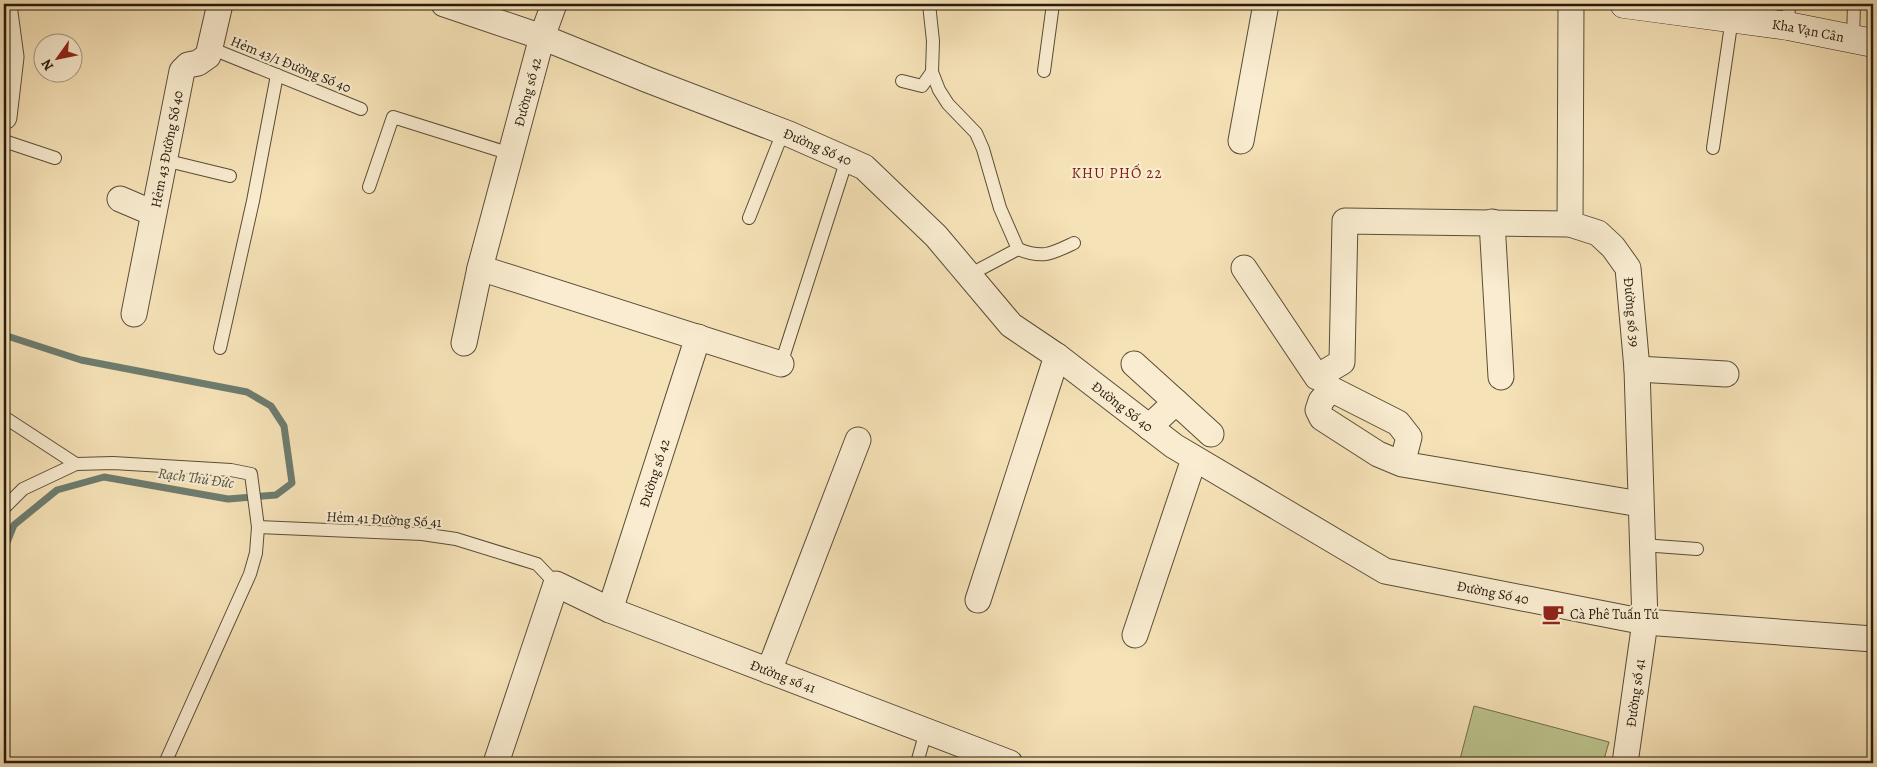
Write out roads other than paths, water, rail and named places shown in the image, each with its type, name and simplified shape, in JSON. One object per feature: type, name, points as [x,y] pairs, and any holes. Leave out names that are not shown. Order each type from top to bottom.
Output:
[{"type":"main road","name":"Kha Vạn Cân","points":[[1624,4],[1732,18],[1788,15],[1863,41]]},
{"type":"street","points":[[210,48],[220,4]]},
{"type":"street","name":"Đường Số 40","points":[[444,4],[542,36],[648,80],[783,132],[864,167],[936,236],[1011,325],[1057,356],[1174,446],[1385,571],[1645,622],[1873,639]]},
{"type":"street","name":"Đường số 42","points":[[464,343],[480,268],[542,36],[554,4]]},
{"type":"street","points":[[1241,141],[1266,4]]},
{"type":"street","points":[[1570,4],[1570,224]]},
{"type":"street","points":[[4,5],[11,57],[4,117]]},
{"type":"street","name":"Hẻm 43 Đường Số 40","points":[[134,314],[182,71],[188,65],[204,60],[208,56],[210,48]]},
{"type":"street","points":[[120,199],[153,213]]},
{"type":"street","name":"Đường số 39","points":[[1244,268],[1317,377],[1342,362],[1345,221],[1570,224],[1598,233],[1613,247],[1628,268],[1637,370],[1645,622]]},
{"type":"street","points":[[1492,222],[1500,377]]},
{"type":"street","points":[[480,268],[780,364]]},
{"type":"street","name":"Đường số 42","points":[[610,610],[698,337]]},
{"type":"street","points":[[978,600],[1057,356]]},
{"type":"street","points":[[1134,364],[1211,434]]},
{"type":"street","points":[[1637,370],[1726,374]]},
{"type":"street","points":[[1149,427],[1176,402]]},
{"type":"street","points":[[769,671],[858,440]]},
{"type":"street","points":[[1135,635],[1194,458]]},
{"type":"street","points":[[1402,464],[1640,504]]},
{"type":"street","points":[[496,763],[556,584]]},
{"type":"street","name":"Đường số 41","points":[[556,584],[610,610],[1010,763]]},
{"type":"street","name":"Đường số 41","points":[[1624,763],[1645,622]]},
{"type":"lane","points":[[929,4],[933,41],[932,72],[939,90],[948,104],[976,133],[983,149],[1000,208],[1018,249],[1034,255],[1044,255],[1056,252],[1074,243]]},
{"type":"lane","points":[[1044,71],[1053,4]]},
{"type":"lane","points":[[1854,4],[1863,41]]},
{"type":"lane","points":[[1712,148],[1732,18]]},
{"type":"lane","name":"Hẻm 43/1 Đường Số 40","points":[[210,48],[361,108]]},
{"type":"lane","points":[[902,81],[922,86],[932,72]]},
{"type":"lane","points":[[220,348],[253,201],[277,75]]},
{"type":"lane","points":[[369,187],[393,117],[511,154]]},
{"type":"lane","points":[[749,218],[783,132]]},
{"type":"lane","points":[[4,142],[54,158]]},
{"type":"lane","points":[[780,364],[847,159]]},
{"type":"lane","points":[[164,160],[230,176]]},
{"type":"lane","points":[[968,275],[1018,249]]},
{"type":"lane","points":[[4,417],[76,464]]},
{"type":"lane","points":[[4,508],[23,489],[76,464],[123,463],[231,470],[251,474],[258,527],[256,553],[250,574],[165,763]]},
{"type":"lane","name":"Hẻm 41 Đường Số 41","points":[[258,527],[422,534],[456,538],[537,564],[556,584]]},
{"type":"lane","points":[[1642,545],[1697,549]]},
{"type":"lane","points":[[917,763],[926,731]]},
{"type":"waterway","name":"Rạch Thủ Đức","points":[[4,335],[81,360],[247,392],[271,406],[284,426],[292,483],[276,495],[228,499],[104,477],[57,490],[14,525],[4,550]]},
{"type":"place","name":"Cà Phê Tuấn Tú","points":[[1553,614]]},
{"type":"district","name":"KHU PHỐ 22","points":[[1117,173]]}]
